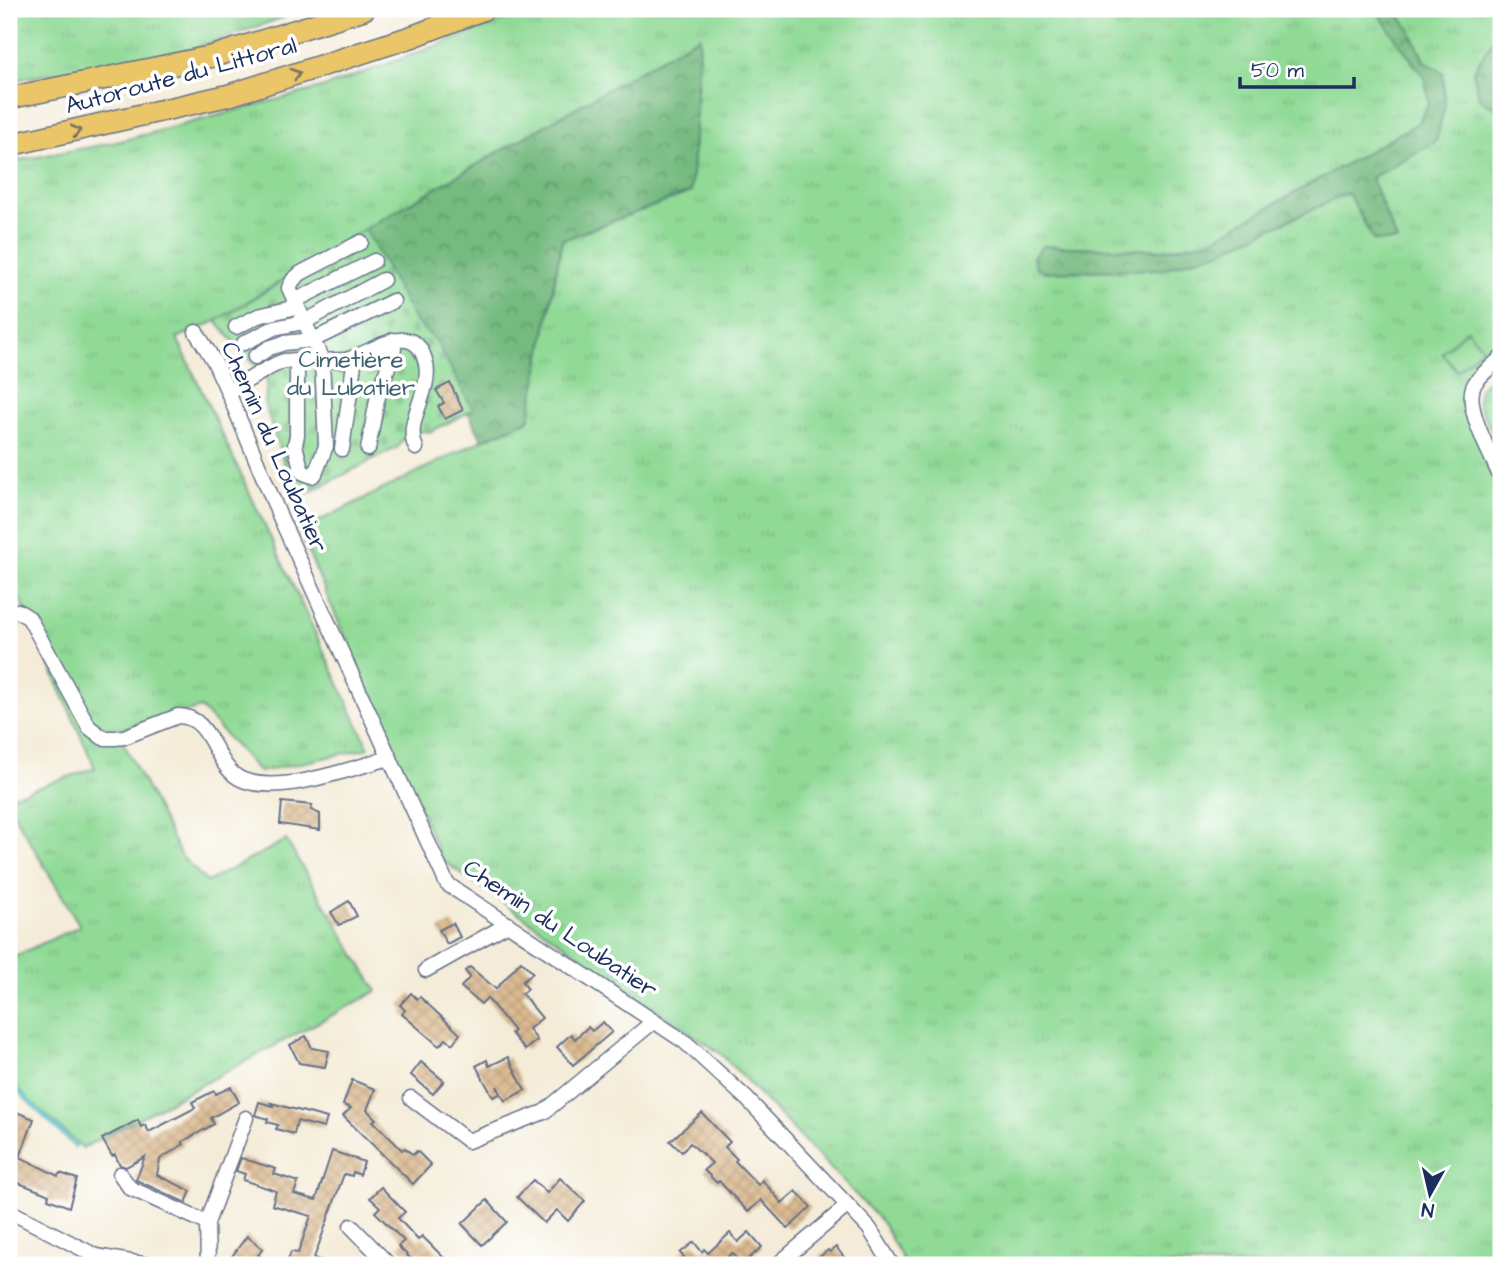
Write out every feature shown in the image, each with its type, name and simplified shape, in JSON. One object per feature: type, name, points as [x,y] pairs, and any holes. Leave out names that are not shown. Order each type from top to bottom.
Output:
[{"type":"highway","name":"Autoroute du Littoral","points":[[9,98],[214,56],[364,9]]},
{"type":"highway","name":"Autoroute du Littoral","points":[[10,145],[230,95],[414,36],[484,9]]},
{"type":"street","points":[[297,361],[298,435],[295,446],[302,472],[312,476],[326,446],[322,360],[289,288],[301,273],[361,242]]},
{"type":"street","points":[[236,327],[258,316],[295,304],[374,261]]},
{"type":"street","points":[[244,343],[274,328],[304,322],[383,280]]},
{"type":"street","points":[[255,357],[269,348],[285,343],[313,340],[393,301]]},
{"type":"street","name":"Chemin du Loubatier","points":[[196,332],[228,391],[280,517],[447,884],[685,1042],[747,1099],[869,1228],[892,1265]]},
{"type":"street","points":[[228,391],[275,364],[355,357],[393,340],[412,343],[421,350],[426,363],[425,386],[411,433],[416,448]]},
{"type":"street","points":[[368,449],[377,400],[394,349],[393,340]]},
{"type":"street","points":[[342,449],[355,357]]},
{"type":"street","points":[[1501,358],[1478,379],[1470,400],[1501,478]]},
{"type":"street","points":[[9,612],[18,611],[29,618],[89,727],[103,738],[124,737],[178,716],[187,716],[199,723],[233,775],[250,782],[293,784],[390,758]]},
{"type":"street","points":[[426,970],[508,924]]},
{"type":"street","points":[[411,1098],[468,1141],[544,1112],[654,1021]]},
{"type":"street","points":[[208,1265],[207,1223],[246,1118]]},
{"type":"street","points":[[120,1174],[130,1188],[207,1223]]},
{"type":"street","points":[[777,1265],[846,1206]]},
{"type":"street","points":[[9,1211],[96,1256],[148,1265]]},
{"type":"street","points":[[351,1226],[388,1265]]},
{"type":"green space","points":[[9,9],[307,9],[193,49],[9,81]]},
{"type":"green space","points":[[535,9],[1501,9],[1501,349],[1472,377],[1466,387],[1463,405],[1501,500],[1501,1265],[906,1265],[881,1221],[721,1054],[442,860],[299,531],[482,440],[529,420],[562,240],[691,191],[700,37],[365,229],[216,321],[177,338],[369,748],[259,772],[201,708],[117,730],[181,856],[207,882],[286,840],[377,991],[83,1148],[12,1085],[9,1080],[9,959],[80,926],[9,806],[9,797],[95,768],[21,600],[9,602],[9,162],[117,142],[325,87]]},
{"type":"green space","points":[[1375,9],[1394,9],[1410,30],[1424,61],[1443,72],[1445,105],[1436,141],[1371,178],[1397,241],[1374,241],[1348,193],[1222,251],[1163,269],[1045,272],[1036,267],[1033,257],[1043,246],[1164,250],[1211,240],[1418,123],[1429,103],[1425,79]]},
{"type":"green space","points":[[1501,28],[1501,110],[1480,100],[1473,71]]},
{"type":"green space","points":[[700,36],[691,192],[562,240],[529,420],[482,440],[468,412],[472,410],[436,341],[415,321],[365,229]]},
{"type":"green space","name":"Cimetière du Lubatier","points":[[365,229],[415,321],[436,341],[473,410],[430,432],[411,433],[404,437],[398,447],[296,499],[265,405],[267,380],[216,321]]},
{"type":"green space","points":[[1467,329],[1482,348],[1457,371],[1442,353]]},
{"type":"green space","points":[[1501,369],[1501,449],[1478,404],[1479,389]]},
{"type":"building","points":[[450,383],[463,410],[445,419],[438,406],[444,403],[436,390]]},
{"type":"building","points":[[282,802],[312,805],[311,810],[320,814],[320,830],[280,824]]},
{"type":"building","points":[[349,901],[357,916],[339,925],[331,912]]},
{"type":"building","points":[[453,923],[460,937],[447,944],[439,930]]},
{"type":"building","points":[[521,961],[533,973],[522,982],[528,989],[522,994],[542,1018],[529,1029],[537,1040],[525,1050],[511,1033],[514,1031],[487,998],[481,1004],[461,987],[470,977],[465,971],[470,967],[496,989]]},
{"type":"building","points":[[411,993],[417,999],[420,997],[460,1034],[452,1044],[446,1039],[439,1046],[402,1014],[405,1010],[400,1005]]},
{"type":"building","points":[[603,1022],[612,1032],[573,1065],[557,1047],[571,1034],[575,1039],[588,1027],[592,1031]]},
{"type":"building","points":[[306,1036],[312,1048],[329,1051],[325,1067],[299,1063],[290,1045]]},
{"type":"building","points":[[508,1057],[525,1090],[505,1101],[497,1086],[500,1094],[493,1097],[476,1066],[487,1060],[489,1066]]},
{"type":"building","points":[[421,1062],[444,1081],[433,1094],[411,1075]]},
{"type":"building","points":[[352,1080],[375,1089],[367,1110],[376,1119],[373,1121],[402,1150],[405,1148],[413,1155],[417,1151],[431,1165],[413,1184],[343,1116],[351,1108],[343,1105]]},
{"type":"building","points":[[231,1087],[239,1102],[211,1118],[214,1124],[182,1142],[184,1144],[160,1159],[157,1175],[191,1191],[186,1203],[136,1180],[145,1157],[126,1167],[120,1165],[102,1139],[138,1120],[141,1127],[145,1125],[149,1132],[195,1108],[192,1102],[214,1091],[216,1094]]},
{"type":"building","points":[[259,1102],[327,1118],[324,1128],[297,1121],[294,1134],[276,1129],[278,1125],[255,1115]]},
{"type":"building","points":[[9,1109],[34,1119],[20,1157],[58,1176],[60,1173],[77,1179],[69,1207],[48,1199],[49,1195],[42,1192],[11,1180],[9,1183]]},
{"type":"building","points":[[702,1113],[730,1142],[725,1147],[758,1185],[762,1180],[782,1203],[796,1191],[811,1207],[788,1229],[761,1200],[748,1212],[719,1181],[717,1183],[704,1170],[712,1163],[690,1143],[682,1152],[670,1141]]},
{"type":"building","points":[[332,1151],[364,1162],[360,1175],[353,1172],[352,1176],[344,1174],[314,1258],[329,1263],[286,1265],[291,1252],[298,1253],[311,1216],[272,1205],[276,1191],[243,1180],[245,1174],[236,1171],[241,1158],[276,1169],[274,1174],[298,1182],[294,1194],[316,1200]]},
{"type":"building","points":[[560,1178],[585,1201],[568,1221],[557,1210],[544,1223],[517,1197],[533,1180],[547,1193]]},
{"type":"building","points":[[381,1187],[405,1212],[398,1218],[418,1240],[422,1236],[451,1265],[417,1265],[398,1246],[404,1241],[375,1212],[380,1207],[370,1198]]},
{"type":"building","points":[[487,1200],[507,1222],[482,1245],[462,1224]]},
{"type":"building","points":[[749,1232],[762,1247],[743,1264],[732,1253],[719,1265],[689,1265],[680,1253],[694,1242],[702,1252],[704,1249],[708,1253],[730,1233],[738,1242]]},
{"type":"building","points":[[247,1236],[263,1249],[258,1255],[273,1265],[238,1265],[230,1259]]},
{"type":"building","points":[[836,1247],[844,1257],[838,1262],[840,1265],[810,1265],[828,1250],[830,1252]]},
{"type":"waterway","points":[[9,1082],[75,1146]]}]
